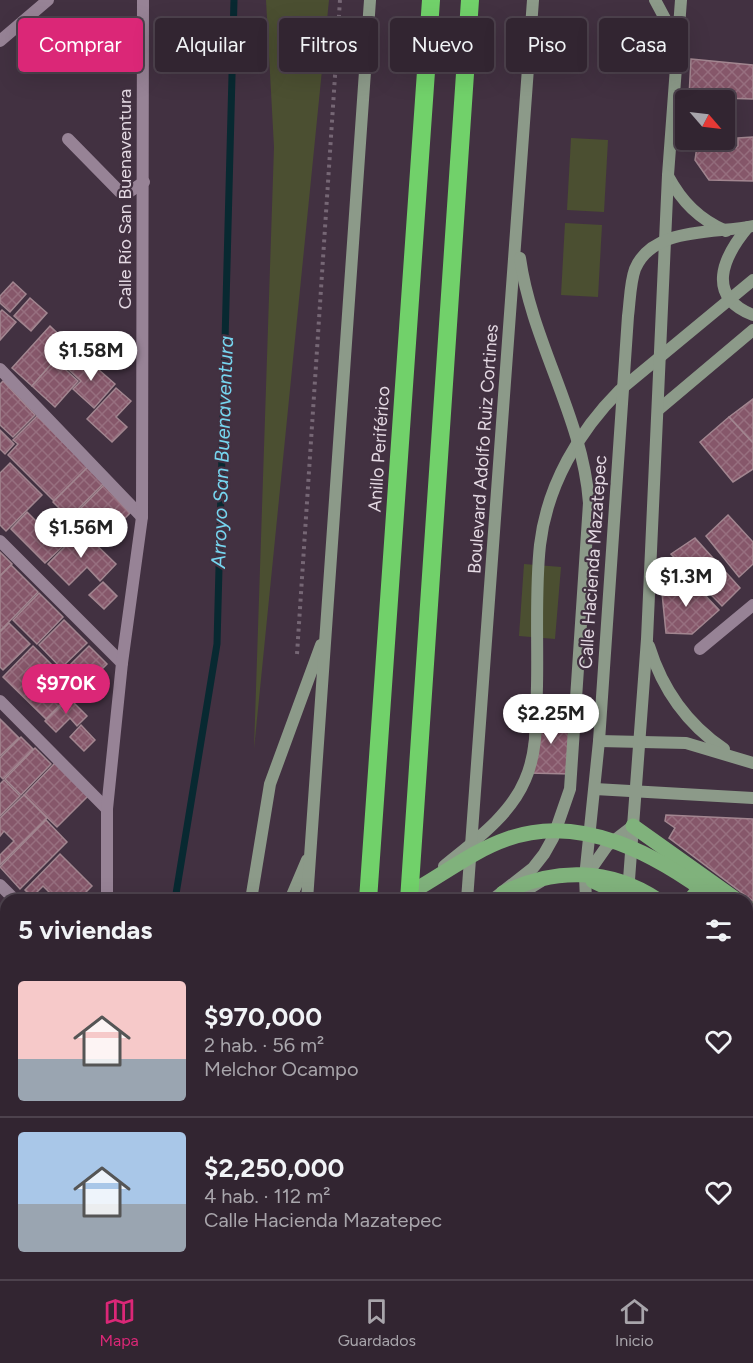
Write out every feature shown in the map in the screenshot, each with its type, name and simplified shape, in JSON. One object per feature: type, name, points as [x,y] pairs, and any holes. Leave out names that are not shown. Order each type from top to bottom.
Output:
[{"type":"highway","name":"Anillo Periférico","points":[[368,894],[431,0]]},
{"type":"highway","points":[[412,894],[470,0]]},
{"type":"main road","points":[[307,894],[370,0]]},
{"type":"main road","name":"Boulevard Adolfo Ruiz Cortines","points":[[467,894],[533,0]]},
{"type":"main road","points":[[655,0],[665,18]]},
{"type":"main road","points":[[680,18],[681,0]]},
{"type":"main road","points":[[630,894],[635,792],[647,639],[668,175],[677,72]]},
{"type":"main road","points":[[668,175],[687,205],[712,225],[727,231]]},
{"type":"main road","points":[[502,894],[532,868],[544,854],[553,838],[570,789],[589,503],[579,444],[531,313],[524,281],[519,235],[519,198]]},
{"type":"main road","points":[[665,239],[751,227]]},
{"type":"main road","points":[[751,227],[732,247],[724,265],[723,282],[728,298],[740,310],[753,315]]},
{"type":"main road","name":"Calle Hacienda Mazatepec","points":[[586,894],[585,877],[599,741],[631,292],[639,262],[649,250],[665,239]]},
{"type":"main road","points":[[413,894],[498,818],[525,782],[534,748],[540,545],[552,495],[574,449],[601,409],[620,390],[753,280]]},
{"type":"main road","points":[[658,410],[753,330]]},
{"type":"main road","points":[[252,894],[270,784],[326,633]]},
{"type":"main road","points":[[647,639],[654,663],[678,705],[712,741],[732,755]]},
{"type":"main road","points":[[599,741],[686,743],[753,763]]},
{"type":"main road","points":[[595,789],[753,798]]},
{"type":"main road","points":[[585,877],[607,846],[633,826]]},
{"type":"main road","points":[[633,826],[722,894]]},
{"type":"main road","points":[[414,894],[507,838],[548,830],[600,838],[641,851],[720,894]]},
{"type":"main road","points":[[292,894],[310,850]]},
{"type":"main road","points":[[505,894],[542,878],[582,873],[618,880],[646,894]]},
{"type":"main road","points":[[523,894],[547,879],[585,877],[621,894]]},
{"type":"main road","points":[[695,894],[708,891],[716,894]]},
{"type":"street","points":[[0,40],[48,0]]},
{"type":"street","name":"Calle Río San Buenaventura","points":[[106,894],[107,809],[122,663],[142,517],[143,0]]},
{"type":"street","points":[[68,139],[120,192],[129,192],[144,182]]},
{"type":"street","points":[[0,369],[142,517]]},
{"type":"street","points":[[0,542],[122,663]]},
{"type":"street","points":[[700,649],[753,605]]},
{"type":"street","points":[[0,701],[107,809]]},
{"type":"path","points":[[297,656],[340,0]]},
{"type":"green space","points":[[266,0],[329,0],[327,18],[279,18],[279,72],[322,72],[254,749],[274,147]]},
{"type":"green space","points":[[571,138],[608,140],[604,212],[567,210]]},
{"type":"green space","points":[[565,223],[602,225],[598,297],[561,295]]},
{"type":"green space","points":[[524,564],[561,567],[555,639],[519,636]]},
{"type":"building","points":[[691,59],[753,65],[753,99],[735,98],[735,90],[689,90]]},
{"type":"building","points":[[753,137],[753,181],[709,180],[695,160],[696,150],[732,151],[738,146],[738,138]]},
{"type":"building","points":[[13,282],[26,294],[10,312],[0,303],[0,296]]},
{"type":"building","points":[[30,298],[47,313],[31,331],[14,316]]},
{"type":"building","points":[[2,310],[16,322],[0,340],[0,312]]},
{"type":"building","points":[[50,326],[69,344],[32,386],[12,368]]},
{"type":"building","points":[[82,355],[115,384],[94,408],[73,389],[81,381],[69,370]]},
{"type":"building","points":[[55,360],[78,381],[55,407],[32,386]]},
{"type":"building","points":[[3,381],[35,415],[13,437],[0,425],[0,384]]},
{"type":"building","points":[[116,388],[131,401],[116,417],[127,427],[112,442],[87,419]]},
{"type":"building","points":[[753,399],[753,443],[729,417]]},
{"type":"building","points":[[37,416],[88,467],[54,501],[8,455],[18,444],[13,440]]},
{"type":"building","points":[[729,417],[753,443],[753,469],[733,482],[700,442]]},
{"type":"building","points":[[0,430],[14,444],[5,454],[0,449]]},
{"type":"building","points":[[10,463],[42,495],[6,531],[0,525],[0,473]]},
{"type":"building","points":[[88,467],[104,483],[69,518],[53,502]]},
{"type":"building","points":[[104,485],[130,513],[99,545],[71,518]]},
{"type":"building","points":[[27,512],[40,525],[48,517],[60,529],[51,537],[62,547],[45,563],[11,529]]},
{"type":"building","points":[[728,515],[753,542],[753,564],[739,577],[706,536]]},
{"type":"building","points":[[81,530],[116,564],[100,581],[87,567],[69,585],[48,564]]},
{"type":"building","points":[[695,538],[740,588],[722,606],[671,554]]},
{"type":"building","points":[[0,552],[12,564],[0,576]]},
{"type":"building","points":[[11,565],[38,592],[0,631],[0,576]]},
{"type":"building","points":[[687,576],[719,610],[692,634],[666,633],[662,593]]},
{"type":"building","points":[[103,582],[117,596],[104,609],[89,595]]},
{"type":"building","points":[[39,593],[63,617],[37,644],[13,620]]},
{"type":"building","points":[[64,620],[87,643],[61,668],[39,645]]},
{"type":"building","points":[[9,623],[30,644],[3,670],[0,667],[0,632]]},
{"type":"building","points":[[33,646],[76,689],[46,719],[3,677]]},
{"type":"building","points":[[89,646],[107,664],[82,689],[64,671]]},
{"type":"building","points":[[69,698],[87,716],[77,726],[70,718],[56,732],[45,721]]},
{"type":"building","points":[[531,715],[573,717],[571,774],[528,773]]},
{"type":"building","points":[[0,719],[19,738],[0,756]]},
{"type":"building","points":[[81,725],[95,740],[84,751],[70,737]]},
{"type":"building","points":[[21,737],[33,749],[3,779],[0,776],[0,758]]},
{"type":"building","points":[[35,748],[51,764],[21,795],[5,779]]},
{"type":"building","points":[[55,763],[88,796],[57,827],[24,795]]},
{"type":"building","points":[[4,780],[20,796],[0,816],[0,784]]},
{"type":"building","points":[[24,795],[47,818],[0,865],[0,855],[14,841],[4,831],[0,836],[0,818]]},
{"type":"building","points":[[666,815],[753,819],[753,894],[744,894],[669,838],[675,828],[665,821]]},
{"type":"building","points":[[46,820],[67,842],[20,889],[0,867]]},
{"type":"building","points":[[60,854],[92,886],[84,894],[51,894],[43,886],[35,894],[29,894],[25,890]]},
{"type":"waterway","name":"Arroyo San Buenaventura","points":[[176,894],[217,644],[234,0]]}]
